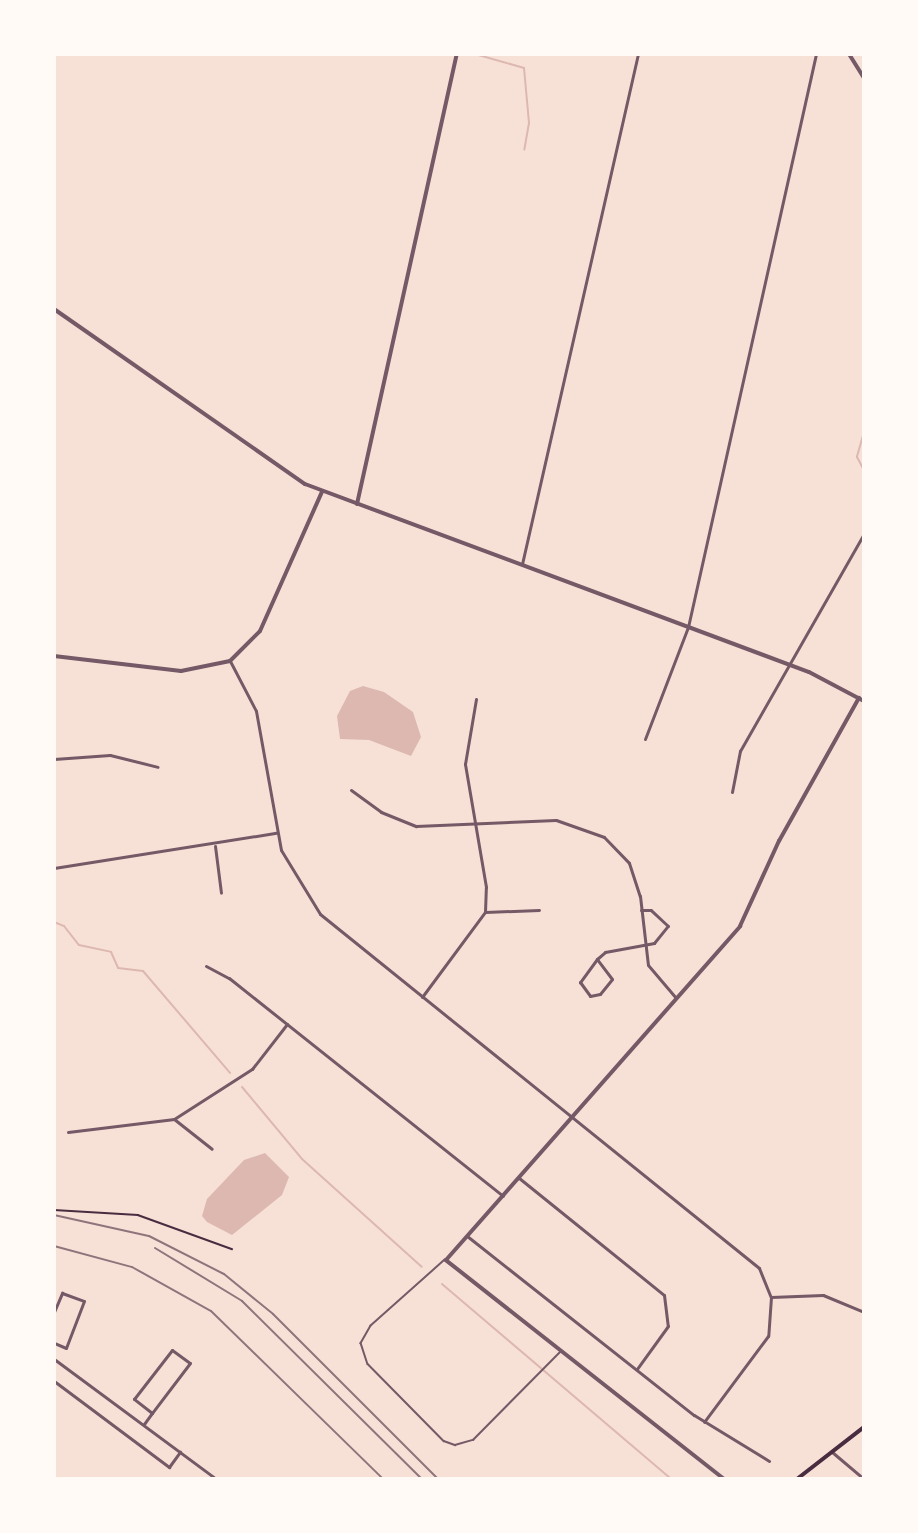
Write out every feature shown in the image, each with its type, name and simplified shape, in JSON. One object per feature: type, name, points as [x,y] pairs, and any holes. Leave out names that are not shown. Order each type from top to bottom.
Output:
[{"type":"main road","points":[[797,1479],[864,1427]]},
{"type":"street","points":[[357,504],[457,54]]},
{"type":"street","points":[[522,564],[638,54]]},
{"type":"street","points":[[645,739],[688,627],[816,54]]},
{"type":"street","points":[[849,54],[864,78]]},
{"type":"street","points":[[54,309],[267,463],[322,492],[788,664],[864,701]]},
{"type":"street","points":[[54,656],[181,671],[230,660],[260,631],[322,492]]},
{"type":"street","points":[[732,792],[735,760],[864,534]]},
{"type":"street","points":[[230,660],[256,711],[276,833],[289,868],[320,914],[422,998],[743,1250],[759,1268],[771,1297],[771,1323],[762,1348],[704,1422]]},
{"type":"street","points":[[724,1479],[446,1260],[748,914],[774,849],[859,698]]},
{"type":"street","points":[[422,998],[484,912],[465,753],[476,699]]},
{"type":"street","points":[[54,759],[110,755],[158,767]]},
{"type":"street","points":[[351,790],[381,812],[416,826],[475,827],[555,820],[594,830],[629,863],[641,910],[644,945],[654,975],[676,998]]},
{"type":"street","points":[[54,868],[215,846],[276,833]]},
{"type":"street","points":[[215,846],[221,893]]},
{"type":"street","points":[[484,912],[539,910]]},
{"type":"street","points":[[597,959],[612,979],[600,994],[590,996],[580,982],[597,959],[610,949],[654,944],[669,926],[651,910],[641,910]]},
{"type":"street","points":[[206,966],[287,1023],[503,1196]]},
{"type":"street","points":[[68,1132],[174,1119],[252,1069],[287,1023]]},
{"type":"street","points":[[174,1119],[212,1149]]},
{"type":"street","points":[[519,1178],[664,1295],[668,1326],[637,1369]]},
{"type":"street","points":[[467,1236],[704,1422],[769,1461]]},
{"type":"street","points":[[54,1312],[62,1293],[84,1301],[66,1348],[54,1343]]},
{"type":"street","points":[[771,1297],[823,1295],[864,1311]]},
{"type":"street","points":[[144,1424],[190,1363],[172,1350],[135,1400],[152,1413]]},
{"type":"street","points":[[54,1359],[216,1479]]},
{"type":"street","points":[[54,1381],[169,1467],[180,1452]]},
{"type":"street","points":[[831,1451],[864,1479]]},
{"type":"lane","points":[[446,1260],[387,1316],[371,1326],[361,1343],[368,1364],[450,1444],[473,1440],[489,1420],[561,1351]]},
{"type":"path","points":[[54,1210],[144,1216],[232,1249]]},
{"type":"shaded area","points":[[363,686],[384,692],[413,712],[421,737],[411,756],[369,740],[340,739],[337,716],[350,691]]},
{"type":"shaded area","points":[[265,1153],[289,1177],[282,1195],[232,1235],[207,1222],[202,1216],[207,1199],[244,1160]]},
{"type":"waterway","points":[[475,54],[524,68],[529,123],[524,150]]},
{"type":"waterway","points":[[864,432],[857,457],[864,470]]},
{"type":"waterway","points":[[54,922],[64,926],[79,945],[111,952],[118,968],[143,971],[230,1073]]},
{"type":"waterway","points":[[242,1087],[302,1159],[422,1267]]},
{"type":"waterway","points":[[442,1284],[671,1479]]},
{"type":"railway","points":[[54,1215],[149,1236],[224,1274],[273,1314],[438,1479]]},
{"type":"railway","points":[[54,1246],[132,1267],[211,1311],[383,1479]]},
{"type":"railway","points":[[155,1248],[242,1301],[422,1479]]}]
